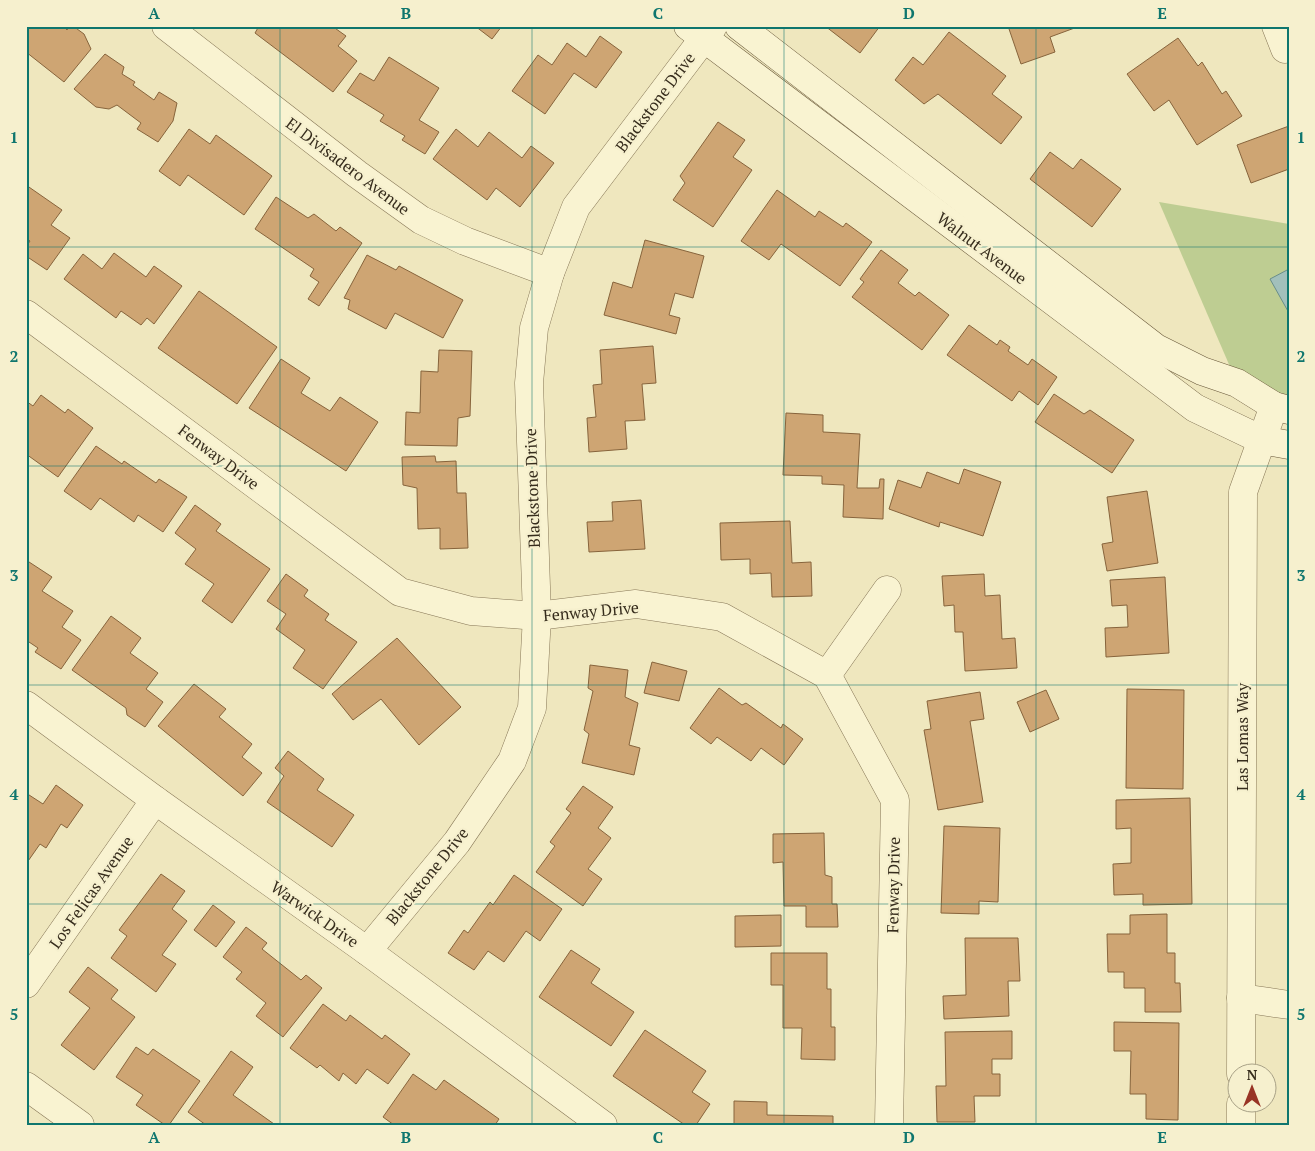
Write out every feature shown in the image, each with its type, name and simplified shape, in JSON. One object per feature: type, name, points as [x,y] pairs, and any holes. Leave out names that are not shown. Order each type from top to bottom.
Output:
[{"type":"street","name":"El Divisadero Avenue","points":[[166,26],[357,174],[421,220],[465,241],[550,273]]},
{"type":"street","name":"Walnut Avenue","points":[[739,26],[1156,348],[1202,371],[1237,384],[1281,408]]},
{"type":"street","name":"Blackstone Drive","points":[[367,951],[456,842],[512,761],[532,708],[537,616],[529,383],[534,328],[550,273],[576,207],[702,30]]},
{"type":"street","name":"Walnut Avenue","points":[[702,30],[1195,408],[1262,440],[1289,445]]},
{"type":"street","name":"Fenway Drive","points":[[26,314],[400,592],[471,611],[537,616],[636,604],[722,617],[827,675],[895,800],[889,1125]]},
{"type":"street","name":"Las Lomas Way","points":[[1241,1064],[1243,492],[1262,440],[1281,408]]},
{"type":"street","points":[[827,675],[887,590]]},
{"type":"street","name":"Warwick Drive","points":[[26,705],[155,800],[367,951],[603,1125]]},
{"type":"street","name":"Los Felicas Avenue","points":[[26,984],[155,800]]},
{"type":"street","points":[[1241,998],[1289,1005]]},
{"type":"street","points":[[26,1086],[80,1125]]},
{"type":"green space","points":[[1159,202],[1289,224],[1289,410],[1237,383]]},
{"type":"water","points":[[1289,269],[1289,313],[1270,279]]},
{"type":"building","points":[[26,26],[63,26],[67,30],[70,26],[73,26],[84,34],[91,49],[64,82],[26,52]]},
{"type":"building","points":[[259,26],[332,26],[346,36],[338,46],[357,61],[333,92],[255,33]]},
{"type":"building","points":[[475,26],[502,26],[492,39]]},
{"type":"building","points":[[825,26],[880,26],[860,53]]},
{"type":"building","points":[[1008,26],[1080,26],[1050,37],[1055,52],[1021,64]]},
{"type":"building","points":[[949,32],[1006,76],[992,94],[1022,117],[1001,144],[938,94],[924,104],[895,80],[913,57],[923,65]]},
{"type":"building","points":[[600,36],[622,52],[596,88],[574,73],[545,114],[512,91],[538,55],[552,65],[567,43],[586,57]]},
{"type":"building","points":[[1178,38],[1198,66],[1202,62],[1222,94],[1226,91],[1242,116],[1197,145],[1169,100],[1154,111],[1127,74]]},
{"type":"building","points":[[105,54],[124,67],[122,74],[135,82],[133,85],[154,100],[159,92],[177,103],[173,121],[158,142],[137,129],[141,123],[117,105],[109,109],[96,107],[74,89]]},
{"type":"building","points":[[389,57],[439,88],[419,120],[439,132],[425,154],[402,140],[405,136],[380,121],[384,115],[347,92],[360,73],[374,81]]},
{"type":"building","points":[[718,122],[745,140],[733,157],[752,170],[713,227],[673,200],[685,183],[680,176]]},
{"type":"building","points":[[1289,126],[1289,169],[1251,183],[1237,145]]},
{"type":"building","points":[[189,129],[210,144],[216,135],[272,176],[244,215],[188,175],[180,186],[159,171]]},
{"type":"building","points":[[456,129],[478,147],[489,132],[522,158],[531,146],[554,163],[520,207],[496,188],[487,200],[433,159]]},
{"type":"building","points":[[1050,152],[1073,169],[1081,159],[1121,189],[1092,227],[1030,179]]},
{"type":"building","points":[[26,185],[62,210],[51,225],[70,238],[47,270],[26,256],[26,247],[30,241],[26,238]]},
{"type":"building","points":[[777,190],[815,217],[819,211],[843,227],[846,223],[872,242],[840,286],[781,244],[769,260],[741,241]]},
{"type":"building","points":[[276,197],[308,218],[314,214],[336,231],[340,227],[362,243],[319,306],[308,299],[319,282],[310,276],[314,269],[255,229]]},
{"type":"building","points":[[645,240],[704,256],[693,298],[675,293],[669,315],[680,318],[676,334],[604,315],[613,282],[632,288]]},
{"type":"building","points":[[881,250],[908,270],[898,283],[915,296],[919,292],[949,315],[922,350],[852,297],[864,282],[860,279]]},
{"type":"building","points":[[114,253],[146,277],[154,266],[182,286],[154,324],[147,318],[141,325],[121,311],[116,318],[64,279],[83,254],[102,269]]},
{"type":"building","points":[[367,255],[396,270],[399,266],[463,300],[443,338],[395,313],[386,329],[348,309],[350,300],[344,298]]},
{"type":"building","points":[[199,291],[277,347],[237,404],[158,348]]},
{"type":"building","points":[[969,325],[997,345],[1000,340],[1010,347],[1008,351],[1028,365],[1032,359],[1057,377],[1038,405],[1019,391],[1012,401],[947,355]]},
{"type":"building","points":[[653,346],[656,383],[642,384],[645,420],[625,421],[627,449],[589,452],[587,418],[596,417],[593,385],[602,384],[600,350]]},
{"type":"building","points":[[439,350],[472,351],[470,416],[458,418],[457,446],[405,445],[406,412],[420,413],[421,371],[438,372]]},
{"type":"building","points":[[281,359],[310,378],[301,393],[330,411],[340,397],[378,422],[346,471],[249,408]]},
{"type":"building","points":[[1054,394],[1084,414],[1090,410],[1134,440],[1112,473],[1035,422]]},
{"type":"building","points":[[41,395],[65,413],[68,409],[93,428],[58,477],[26,454],[26,401],[33,406]]},
{"type":"building","points":[[786,413],[823,415],[823,432],[860,434],[857,488],[879,488],[880,479],[884,479],[883,519],[843,517],[844,485],[822,484],[822,476],[783,475]]},
{"type":"building","points":[[96,446],[122,464],[124,461],[156,483],[159,479],[187,497],[163,532],[138,515],[134,522],[100,498],[91,510],[64,491]]},
{"type":"building","points":[[435,456],[436,462],[456,461],[457,493],[466,493],[468,548],[440,549],[440,528],[418,529],[417,488],[403,485],[402,457]]},
{"type":"building","points":[[964,469],[1001,482],[983,536],[940,522],[939,527],[889,509],[898,480],[921,488],[927,472],[959,484]]},
{"type":"building","points":[[1147,491],[1158,563],[1107,571],[1102,544],[1113,542],[1107,497]]},
{"type":"building","points":[[641,500],[645,549],[589,552],[587,522],[613,521],[612,502]]},
{"type":"building","points":[[195,505],[221,524],[216,531],[270,569],[232,623],[202,601],[214,584],[185,564],[196,549],[175,533]]},
{"type":"building","points":[[790,521],[792,563],[811,562],[812,596],[772,597],[771,573],[750,574],[750,559],[721,560],[720,523]]},
{"type":"building","points":[[26,560],[52,577],[42,591],[73,611],[62,627],[81,640],[61,669],[35,652],[38,648],[26,640]]},
{"type":"building","points":[[286,574],[308,590],[304,596],[329,614],[325,620],[357,642],[323,689],[293,668],[305,650],[276,629],[286,614],[267,601]]},
{"type":"building","points":[[984,574],[985,596],[1000,595],[1002,639],[1015,638],[1017,668],[965,671],[963,632],[955,632],[954,605],[944,606],[942,576]]},
{"type":"building","points":[[1165,577],[1169,653],[1106,657],[1105,628],[1128,627],[1127,605],[1112,606],[1110,580]]},
{"type":"building","points":[[111,616],[141,638],[130,653],[158,673],[146,689],[163,702],[145,727],[127,715],[126,708],[72,670]]},
{"type":"building","points":[[397,638],[461,707],[419,745],[381,699],[353,720],[332,694]]},
{"type":"building","points":[[652,662],[687,671],[679,701],[644,693]]},
{"type":"building","points":[[590,665],[628,670],[625,697],[638,703],[629,745],[640,748],[634,775],[582,763],[589,734],[584,730],[593,691],[588,688]]},
{"type":"building","points":[[194,684],[226,709],[219,717],[252,744],[242,757],[262,773],[243,796],[158,726]]},
{"type":"building","points":[[719,688],[742,705],[746,703],[781,728],[783,724],[803,739],[784,765],[761,748],[751,761],[717,737],[711,744],[690,728]]},
{"type":"building","points":[[1127,689],[1184,690],[1183,789],[1126,788]]},
{"type":"building","points":[[1046,690],[1059,719],[1030,732],[1017,702]]},
{"type":"building","points":[[980,692],[984,719],[970,721],[983,802],[938,810],[924,730],[931,729],[927,701]]},
{"type":"building","points":[[288,751],[324,779],[317,790],[354,815],[332,847],[267,802],[284,776],[275,768]]},
{"type":"building","points":[[56,785],[83,805],[67,828],[61,824],[46,848],[40,844],[26,864],[26,793],[43,804]]},
{"type":"building","points":[[583,786],[613,807],[598,828],[611,838],[588,869],[602,879],[583,906],[536,872],[555,846],[550,842],[571,813],[566,809]]},
{"type":"building","points":[[1190,798],[1192,904],[1143,905],[1143,894],[1114,895],[1113,864],[1131,863],[1131,828],[1116,829],[1116,800]]},
{"type":"building","points":[[944,826],[1000,828],[998,902],[979,901],[979,914],[941,913]]},
{"type":"building","points":[[824,833],[825,875],[832,877],[832,904],[837,904],[838,927],[806,927],[806,906],[784,906],[783,862],[773,863],[773,834]]},
{"type":"building","points":[[161,874],[185,891],[172,909],[187,921],[162,955],[176,964],[156,992],[111,958],[127,936],[119,930]]},
{"type":"building","points":[[514,875],[562,909],[540,941],[526,931],[504,962],[488,951],[474,970],[448,953],[464,930],[468,933],[490,902],[493,905]]},
{"type":"building","points":[[213,905],[235,922],[216,947],[194,930]]},
{"type":"building","points":[[1167,914],[1167,953],[1175,953],[1175,983],[1180,983],[1181,1012],[1145,1012],[1145,988],[1124,988],[1124,972],[1108,972],[1107,934],[1130,934],[1130,915]]},
{"type":"building","points":[[781,915],[781,946],[735,947],[735,916]]},
{"type":"building","points":[[246,927],[267,943],[262,949],[301,980],[306,975],[322,988],[283,1037],[256,1016],[266,1003],[236,979],[242,972],[223,957]]},
{"type":"building","points":[[965,938],[1018,938],[1020,981],[1008,981],[1009,1016],[944,1019],[943,996],[966,995]]},
{"type":"building","points":[[571,950],[600,969],[591,983],[634,1012],[611,1046],[539,997]]},
{"type":"building","points":[[771,953],[827,953],[827,989],[831,989],[831,1027],[835,1027],[835,1060],[801,1059],[802,1028],[783,1028],[783,985],[771,985]]},
{"type":"building","points":[[88,967],[118,990],[111,999],[135,1017],[94,1070],[61,1045],[90,1008],[69,992]]},
{"type":"building","points":[[323,1004],[346,1021],[350,1015],[382,1039],[385,1035],[410,1054],[388,1084],[367,1069],[356,1084],[343,1073],[339,1081],[320,1065],[317,1068],[290,1048]]},
{"type":"building","points":[[1114,1022],[1179,1023],[1178,1120],[1146,1119],[1146,1094],[1130,1094],[1131,1051],[1114,1051]]},
{"type":"building","points":[[645,1030],[706,1071],[692,1092],[710,1104],[696,1125],[685,1125],[613,1076]]},
{"type":"building","points":[[1012,1031],[1012,1059],[992,1059],[992,1074],[1000,1074],[1000,1096],[974,1096],[975,1122],[937,1122],[936,1086],[946,1086],[945,1032]]},
{"type":"building","points":[[136,1047],[148,1055],[153,1049],[200,1081],[169,1125],[165,1125],[136,1105],[143,1095],[116,1077]]},
{"type":"building","points":[[231,1051],[253,1067],[233,1095],[273,1125],[206,1125],[188,1112]]},
{"type":"building","points":[[413,1074],[436,1090],[444,1080],[499,1119],[495,1125],[394,1125],[383,1117]]},
{"type":"building","points":[[734,1101],[767,1102],[767,1115],[833,1116],[833,1125],[734,1125]]}]
